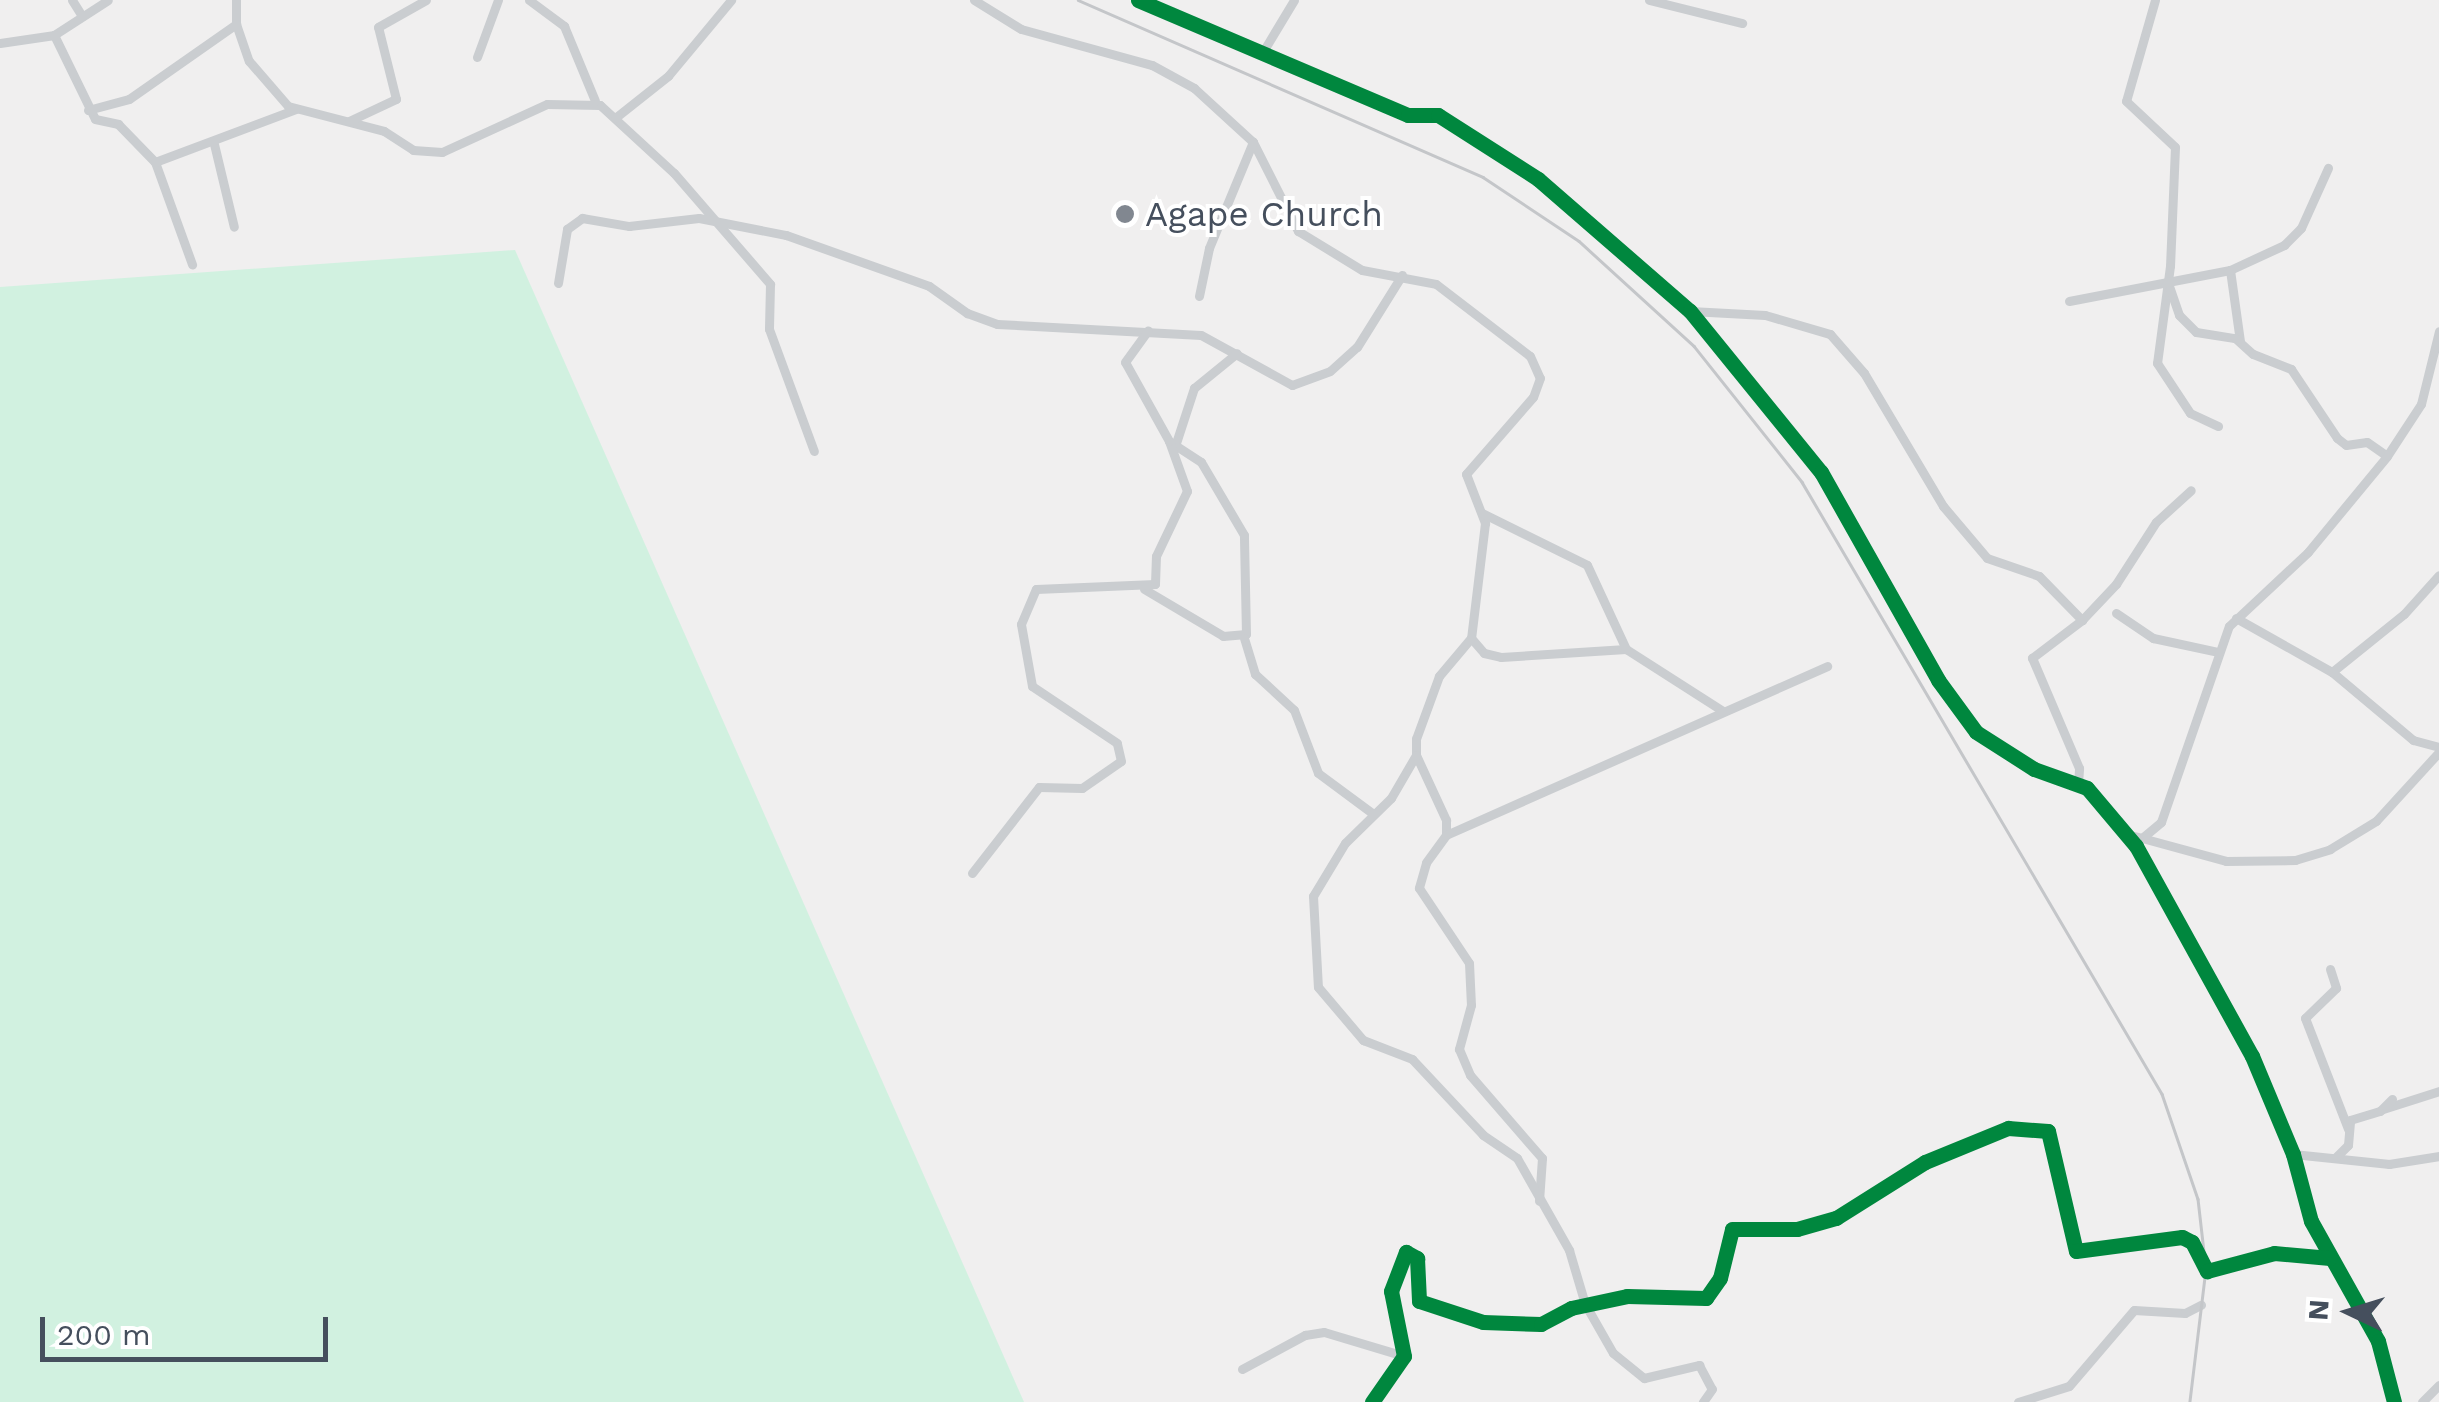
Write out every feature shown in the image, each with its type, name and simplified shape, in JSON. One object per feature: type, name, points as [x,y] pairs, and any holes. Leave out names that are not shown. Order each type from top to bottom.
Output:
[{"type":"street","points":[[72,0],[82,16]]},
{"type":"street","points":[[0,43],[54,35],[108,0]]},
{"type":"street","points":[[236,0],[236,24],[254,68],[296,109],[389,133],[414,150],[438,152],[546,104],[595,101]]},
{"type":"street","points":[[347,121],[396,99],[378,27],[426,0]]},
{"type":"street","points":[[477,56],[498,0]]},
{"type":"street","points":[[529,0],[564,26],[595,101],[717,221],[736,252],[770,284],[769,329],[814,452]]},
{"type":"street","points":[[616,118],[668,76],[731,0]]},
{"type":"street","points":[[974,0],[1021,29],[1175,76],[1252,142],[1298,231],[1362,270],[1402,275],[1454,295],[1538,368],[1538,388],[1522,413],[1469,464],[1467,483],[1482,513],[1485,540],[1471,638],[1439,676],[1416,755],[1402,784],[1344,843],[1310,906],[1320,941],[1318,987],[1363,1040],[1412,1060],[1483,1135],[1517,1158],[1569,1250],[1585,1304],[1613,1354],[1644,1378],[1698,1365],[1712,1389],[1703,1402]]},
{"type":"street","points":[[1138,0],[1408,114],[1438,116],[1538,179],[1690,311],[1821,472],[1938,680],[1976,732],[2034,769],[2078,784],[2129,835],[2252,1056],[2293,1154],[2312,1222],[2378,1341],[2394,1402]]},
{"type":"street","points":[[1261,55],[1294,0]]},
{"type":"street","points":[[1649,0],[1742,23]]},
{"type":"street","points":[[2155,0],[2126,101],[2175,147],[2168,281],[2157,363],[2190,413],[2218,426]]},
{"type":"street","points":[[88,110],[128,99],[236,24]]},
{"type":"street","points":[[54,35],[88,110],[98,122],[118,124],[155,162],[192,264]]},
{"type":"street","points":[[155,162],[214,144],[296,109]]},
{"type":"street","points":[[1200,296],[1208,248],[1252,142]]},
{"type":"street","points":[[214,144],[234,227]]},
{"type":"street","points":[[2069,301],[2230,270],[2296,236],[2328,168]]},
{"type":"street","points":[[558,282],[567,229],[582,218],[629,226],[682,217],[717,221],[786,236],[929,286],[966,312],[997,324],[1200,336],[1286,383],[1314,380],[1375,326],[1402,275]]},
{"type":"street","points":[[2230,270],[2240,341]]},
{"type":"street","points":[[2168,281],[2179,315],[2196,332],[2240,341],[2253,354],[2291,369],[2346,445],[2367,442],[2387,456]]},
{"type":"street","points":[[1690,311],[1764,314],[1830,334],[1864,373],[1943,506],[1987,558],[2039,576],[2082,620]]},
{"type":"street","points":[[972,873],[1039,786],[1082,788],[1122,761],[1117,744],[1032,686],[1021,640],[1028,598],[1048,586],[1144,589],[1156,584],[1160,546],[1187,501],[1173,442],[1125,362],[1148,330]]},
{"type":"street","points":[[2142,838],[2161,822],[2218,652],[2236,618],[2308,552],[2387,456],[2422,404],[2439,330]]},
{"type":"street","points":[[1173,442],[1194,388],[1236,353]]},
{"type":"street","points":[[1173,442],[1201,462],[1244,534],[1249,607],[1244,638],[1254,674],[1294,710],[1302,744],[1318,773],[1372,814]]},
{"type":"street","points":[[2078,784],[2079,768],[2032,658],[2082,620],[2116,584],[2156,522],[2191,490]]},
{"type":"street","points":[[1482,513],[1587,564],[1626,649],[1723,711]]},
{"type":"street","points":[[2332,672],[2404,614],[2439,576]]},
{"type":"street","points":[[1144,589],[1223,636],[1244,638]]},
{"type":"street","points":[[2116,614],[2153,638],[2218,652]]},
{"type":"street","points":[[2129,835],[2211,859],[2295,860],[2330,848],[2376,820],[2439,750],[2412,740],[2332,672],[2236,618]]},
{"type":"street","points":[[1471,638],[1484,653],[1500,657],[1626,649]]},
{"type":"street","points":[[1539,1200],[1542,1158],[1470,1075],[1459,1049],[1471,1004],[1469,962],[1420,888],[1426,862],[1446,835],[1827,666]]},
{"type":"street","points":[[1416,755],[1441,803],[1446,835]]},
{"type":"street","points":[[2330,969],[2336,988],[2305,1018],[2348,1129]]},
{"type":"street","points":[[2334,1158],[2347,1148],[2348,1129],[2354,1116],[2439,1091]]},
{"type":"street","points":[[2384,1109],[2392,1099]]},
{"type":"street","points":[[1372,1402],[1404,1356],[1391,1291],[1406,1252],[1418,1258],[1416,1298],[1436,1312],[1529,1326],[1585,1304],[1664,1293],[1706,1298],[1720,1278],[1732,1229],[1797,1230],[1836,1218],[1925,1162],[2008,1128],[2048,1131],[2076,1251],[2182,1237],[2208,1271],[2274,1253],[2330,1258]]},
{"type":"street","points":[[2293,1154],[2389,1164],[2439,1156]]},
{"type":"street","points":[[2018,1402],[2069,1386],[2134,1310],[2185,1313],[2201,1305]]},
{"type":"street","points":[[1242,1368],[1305,1335],[1324,1332],[1404,1356]]},
{"type":"street","points":[[2422,1402],[2439,1386]]},
{"type":"green space","points":[[515,250],[1024,1402],[0,1402],[0,287]]},
{"type":"railway","points":[[1078,0],[1483,177],[1579,241],[1694,346],[1802,482],[2162,1094],[2198,1199],[2206,1269],[2190,1402]]},
{"type":"cycle path","points":[[1138,0],[1408,115],[1438,115],[1538,179],[1690,311],[1821,472],[1938,680],[1976,732],[2034,769],[2087,788],[2136,846],[2252,1056],[2293,1154],[2311,1221],[2378,1341],[2394,1402]]},
{"type":"cycle path","points":[[1372,1402],[1404,1356],[1391,1291],[1406,1252],[1417,1258],[1419,1301],[1483,1322],[1541,1324],[1571,1308],[1627,1296],[1706,1298],[1720,1278],[1732,1229],[1797,1229],[1836,1218],[1925,1162],[2008,1128],[2048,1131],[2076,1251],[2182,1237],[2192,1242],[2207,1271],[2274,1253],[2330,1258]]},
{"type":"place","name":"Agape Church","points":[[1125,214]]}]
